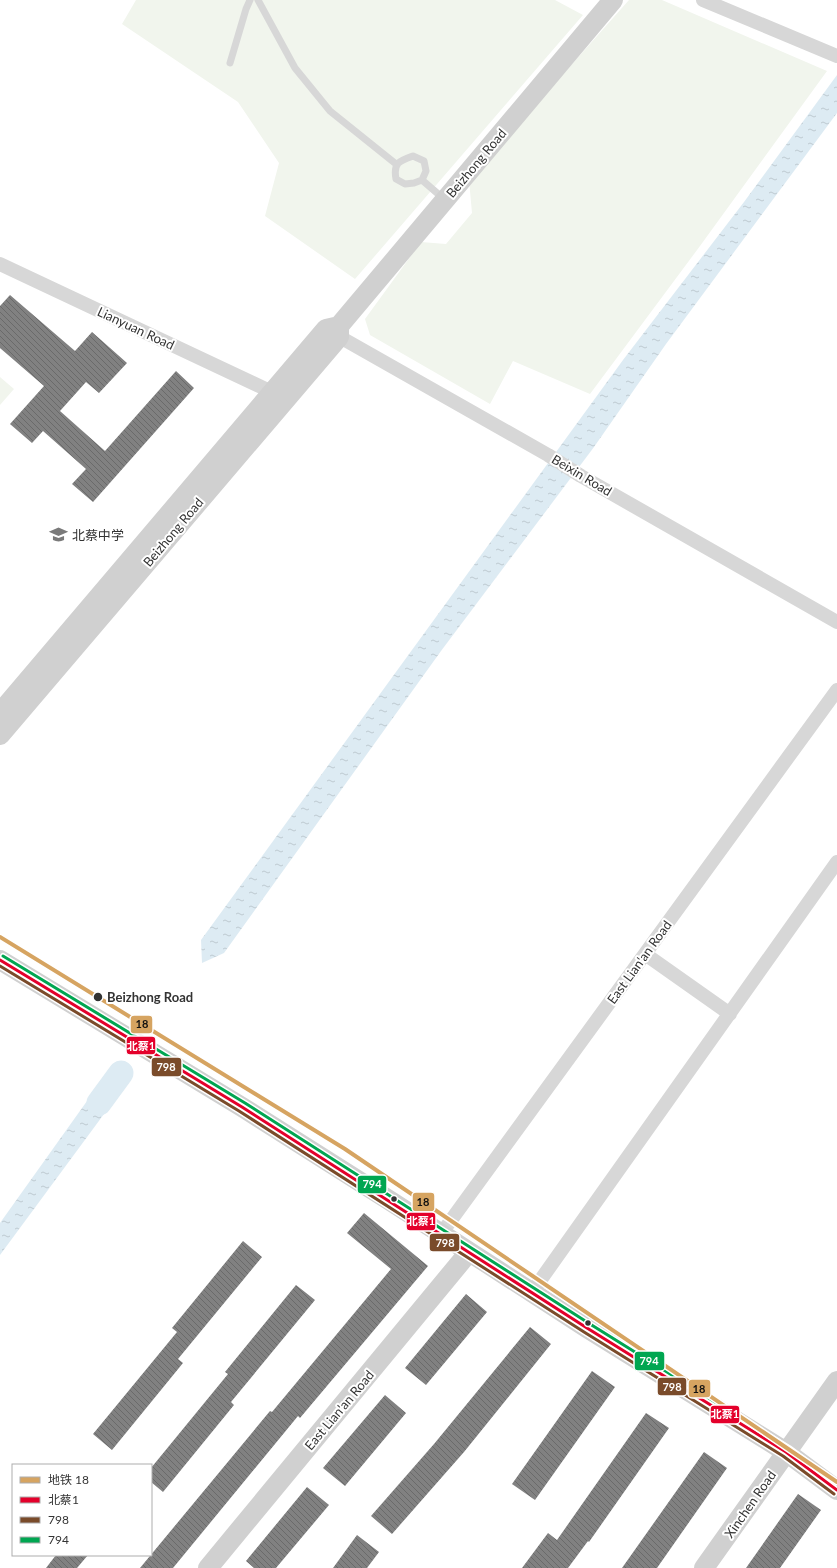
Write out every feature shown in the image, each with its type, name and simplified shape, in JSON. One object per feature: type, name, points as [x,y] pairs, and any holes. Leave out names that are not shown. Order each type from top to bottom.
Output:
[{"type":"street","name":"Beizhong Road","points":[[0,736],[334,330],[613,0]]},
{"type":"street","points":[[703,0],[837,56]]},
{"type":"street","name":"Lianyuan Road","points":[[0,264],[272,392]]},
{"type":"street","name":"Beizhong Road","points":[[0,713],[272,392],[334,330]]},
{"type":"street","name":"Beixin Road","points":[[334,330],[548,455],[581,476],[837,622]]},
{"type":"street","name":"East Lian'an Road","points":[[441,1234],[837,690]]},
{"type":"street","points":[[532,1292],[837,862]]},
{"type":"street","points":[[645,954],[730,1014]]},
{"type":"street","points":[[0,960],[242,1107],[587,1328],[786,1452],[837,1490]]},
{"type":"street","name":"East Lian'an Road","points":[[208,1568],[469,1252]]},
{"type":"street","name":"Xinchen Road","points":[[704,1568],[837,1381]]},
{"type":"lane","points":[[230,63],[250,0]]},
{"type":"lane","points":[[258,0],[295,68],[330,111],[396,164]]},
{"type":"lane","points":[[413,156],[424,161],[426,171],[422,180],[405,184],[396,179],[396,164],[413,156]]},
{"type":"lane","points":[[422,180],[445,200]]},
{"type":"shaded area","points":[[136,0],[555,0],[583,15],[355,279],[265,216],[279,163],[238,102],[122,24]]},
{"type":"shaded area","points":[[629,0],[662,0],[827,71],[590,394],[513,361],[490,404],[370,335],[365,319],[421,242],[446,244],[472,213],[469,180]]},
{"type":"shaded area","points":[[0,377],[14,389],[0,405]]},
{"type":"water","points":[[837,75],[837,113],[666,344],[594,447],[441,651],[224,953],[202,963],[201,940],[623,360],[744,202]]},
{"type":"water","points":[[120,1075],[121,1091],[0,1255],[0,1223],[102,1080]]},
{"type":"building","points":[[10,295],[75,351],[92,332],[127,363],[99,393],[86,382],[60,411],[105,451],[176,371],[194,388],[93,502],[72,484],[86,469],[43,431],[32,443],[10,424],[44,386],[0,348],[0,306]]},
{"type":"building","points":[[364,1213],[428,1266],[300,1418],[298,1416],[173,1568],[140,1568],[150,1556],[152,1556],[152,1554],[270,1411],[272,1412],[391,1269],[347,1233]]},
{"type":"building","points":[[243,1241],[262,1257],[178,1359],[183,1363],[112,1450],[93,1434],[177,1332],[172,1328]]},
{"type":"building","points":[[296,1285],[315,1300],[231,1402],[234,1405],[163,1492],[152,1483],[152,1467],[228,1374],[225,1372]]},
{"type":"building","points":[[466,1294],[487,1312],[426,1385],[405,1368]]},
{"type":"building","points":[[530,1327],[551,1344],[464,1452],[392,1534],[371,1516],[434,1444]]},
{"type":"building","points":[[592,1371],[615,1387],[535,1500],[512,1484]]},
{"type":"building","points":[[385,1395],[406,1413],[345,1486],[323,1468]]},
{"type":"building","points":[[646,1413],[669,1428],[589,1542],[588,1541],[568,1568],[522,1568],[548,1533],[557,1540]]},
{"type":"building","points":[[704,1452],[727,1468],[657,1568],[622,1568]]},
{"type":"building","points":[[307,1487],[329,1505],[276,1568],[254,1568],[246,1561]]},
{"type":"building","points":[[798,1494],[821,1510],[780,1568],[746,1568]]},
{"type":"building","points":[[357,1535],[379,1552],[367,1568],[333,1568]]},
{"type":"building","points":[[55,1556],[87,1556],[77,1568],[46,1568]]},
{"type":"waterway","points":[[99,1103],[121,1073]]},
{"type":"metro line","name":"18","points":[[0,937],[345,1149],[837,1482]]},
{"type":"transit line","name":"794","points":[[3,956],[245,1103],[590,1324],[789,1448],[837,1484]]},
{"type":"transit line","name":"北蔡1","points":[[0,960],[242,1107],[587,1328],[786,1452],[837,1490]]},
{"type":"transit line","name":"798","points":[[0,966],[239,1111],[584,1332],[783,1456],[834,1494]]},
{"type":"place","name":"北蔡中学","points":[[59,535]]},
{"type":"place","name":"Beizhong Road","points":[[98,997]]}]
